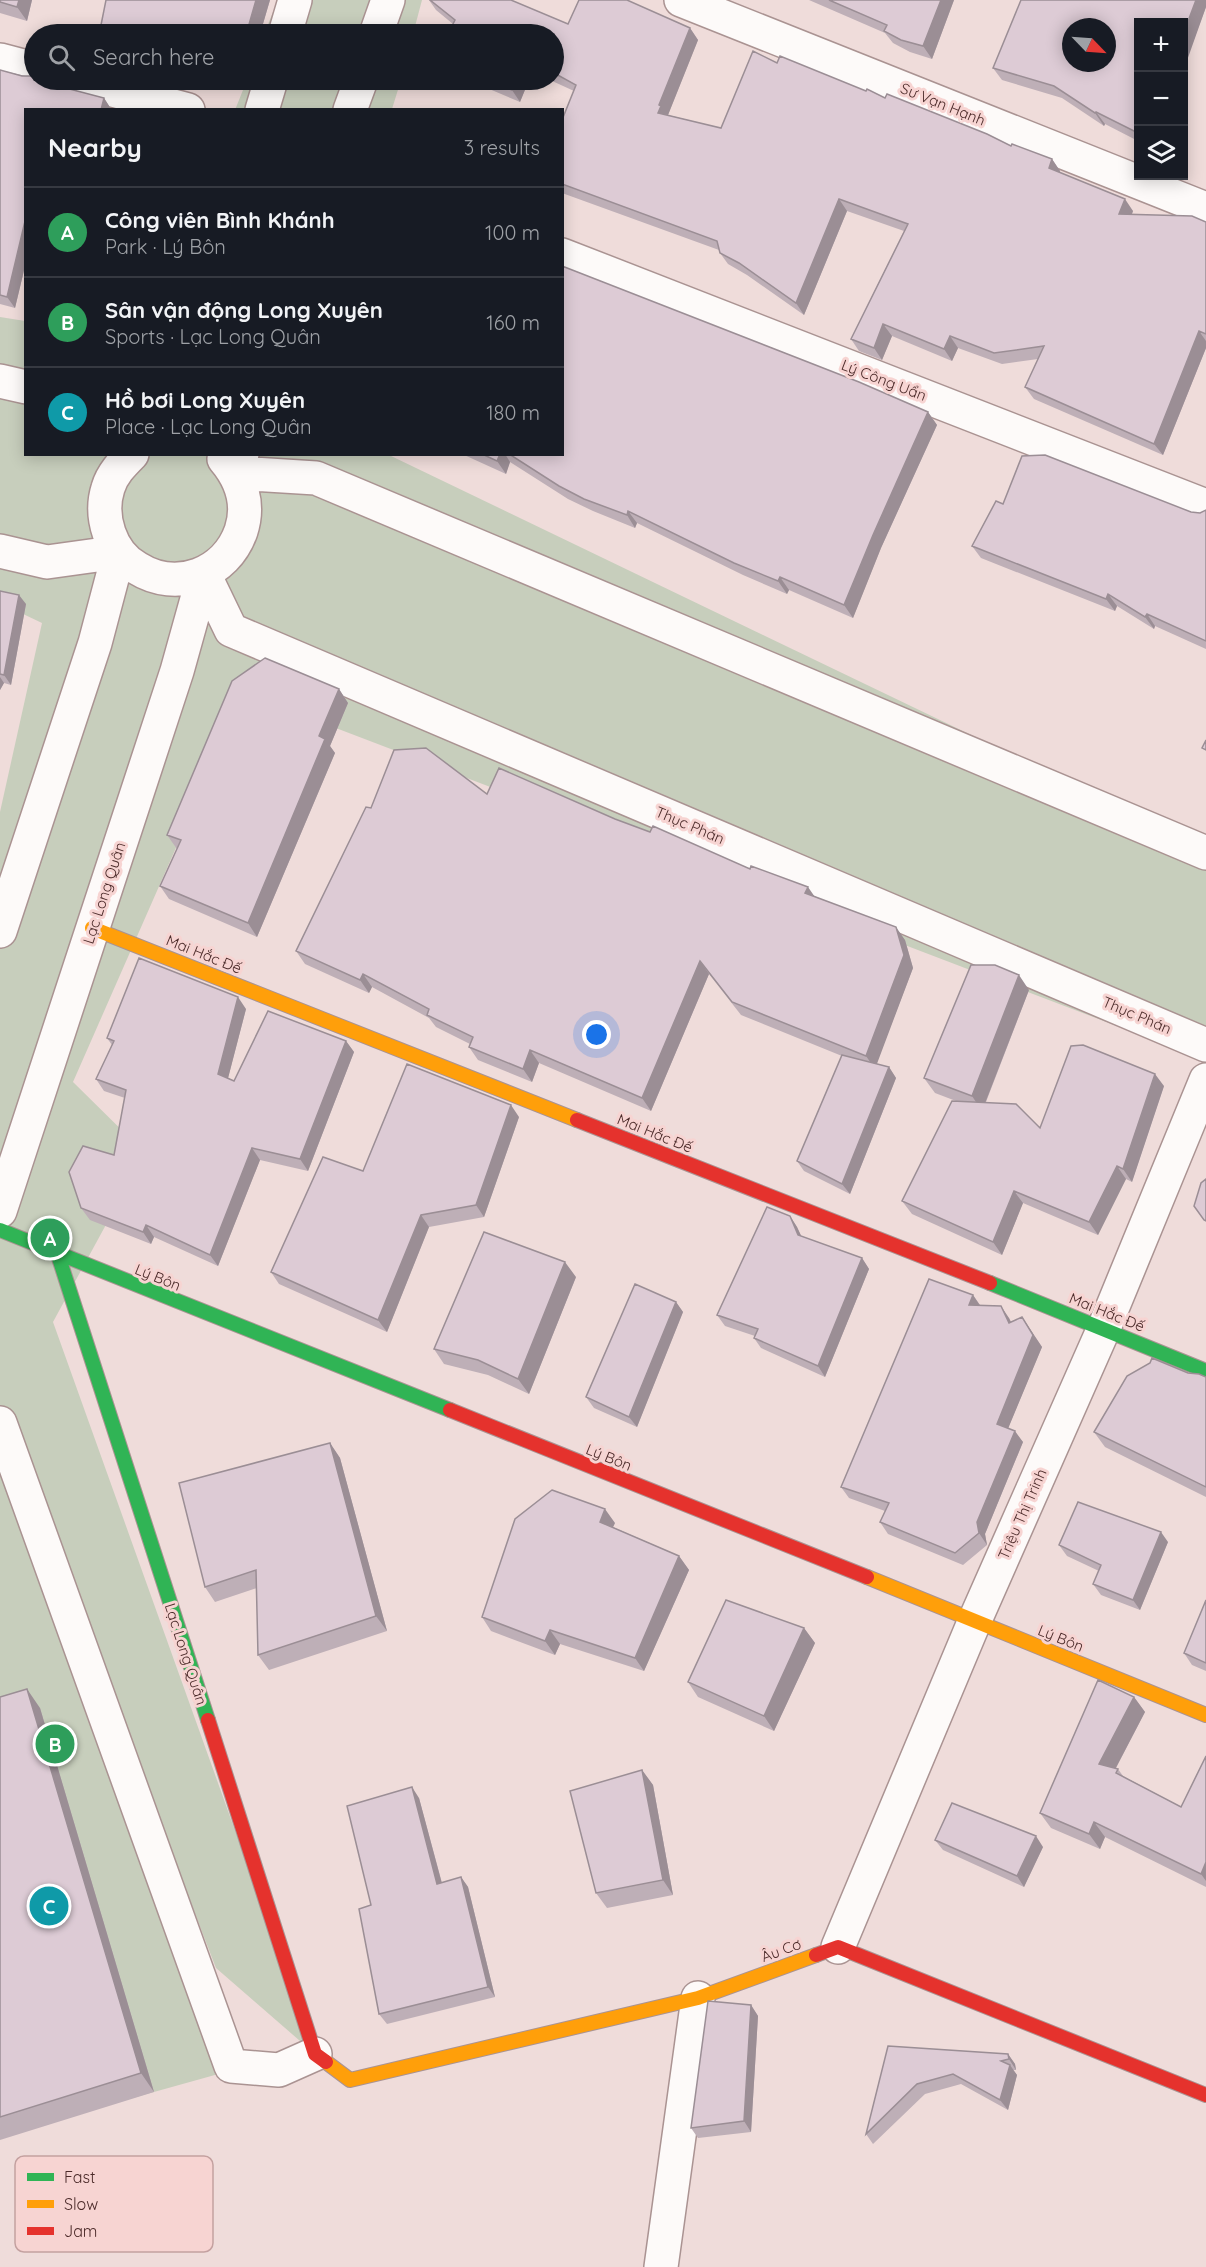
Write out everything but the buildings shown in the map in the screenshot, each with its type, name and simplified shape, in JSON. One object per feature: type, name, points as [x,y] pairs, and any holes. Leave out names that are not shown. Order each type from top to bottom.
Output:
[{"type":"street","points":[[288,24],[295,0]]},
{"type":"street","points":[[380,24],[388,0]]},
{"type":"street","name":"Sư Vạn Hạnh","points":[[681,0],[1206,209]]},
{"type":"street","points":[[0,60],[24,66]]},
{"type":"street","points":[[113,90],[180,108]]},
{"type":"street","points":[[263,108],[268,90]]},
{"type":"street","points":[[351,108],[357,90]]},
{"type":"street","name":"Lý Công Uẩn","points":[[564,256],[1206,506]]},
{"type":"street","points":[[0,381],[24,387]]},
{"type":"street","points":[[130,456],[119,466],[108,487],[104,509],[108,532],[119,552],[136,568],[157,577],[180,580],[204,574],[222,562],[237,543],[244,520],[244,496],[233,461],[316,478],[1206,853]]},
{"type":"street","points":[[0,551],[47,562],[119,552]]},
{"type":"street","points":[[0,931],[95,643],[119,552]]},
{"type":"street","name":"Lạc Long Quân","points":[[0,1211],[177,671],[204,574]]},
{"type":"street","name":"Thục Phán","points":[[204,574],[231,630],[1206,1045]]},
{"type":"street","name":"Mai Hắc Đế","points":[[92,928],[1104,1328],[1206,1371]]},
{"type":"street","name":"Triệu Thị Trinh","points":[[838,1947],[975,1620],[1104,1328],[1206,1080]]},
{"type":"street","name":"Lý Bôn","points":[[0,1230],[975,1620],[1206,1715]]},
{"type":"street","name":"Lạc Long Quân","points":[[58,1255],[315,2054]]},
{"type":"street","points":[[0,1424],[231,2066],[279,2070],[315,2054]]},
{"type":"street","points":[[838,1947],[1206,2095]]},
{"type":"street","name":"Âu Cơ","points":[[315,2054],[350,2080],[698,1998],[838,1947]]},
{"type":"street","points":[[661,2267],[698,1998]]},
{"type":"green space","points":[[278,0],[422,0],[416,24],[268,24]]},
{"type":"green space","points":[[243,90],[398,90],[392,108],[236,108]]},
{"type":"green space","points":[[0,317],[24,321],[24,456],[391,456],[1206,848],[1206,1060],[244,693],[73,1082],[145,1153],[53,1322],[315,2054],[216,1968],[0,1408],[0,812],[42,623],[0,603]]},
{"type":"green space","points":[[0,1415],[222,2073],[0,2135]]},
{"type":"traffic: fast","points":[[0,1230],[450,1410]]},
{"type":"traffic: fast","points":[[58,1255],[208,1720]]},
{"type":"traffic: fast","points":[[990,1283],[1206,1371]]},
{"type":"traffic: slow","points":[[92,928],[577,1120]]},
{"type":"traffic: slow","points":[[867,1577],[1206,1715]]},
{"type":"traffic: slow","points":[[326,2062],[350,2080],[698,1998],[816,1955]]},
{"type":"traffic: jam","points":[[577,1120],[990,1283]]},
{"type":"traffic: jam","points":[[450,1410],[867,1577]]},
{"type":"traffic: jam","points":[[208,1720],[315,2054],[326,2062]]},
{"type":"traffic: jam","points":[[816,1955],[838,1947],[1206,2095]]},
{"type":"place","name":"Công viên Bình Khánh","points":[[50,1238]]},
{"type":"place","name":"Sân vận động Long Xuyên","points":[[55,1744]]},
{"type":"place","name":"Hồ bơi Long Xuyên","points":[[49,1906]]}]
